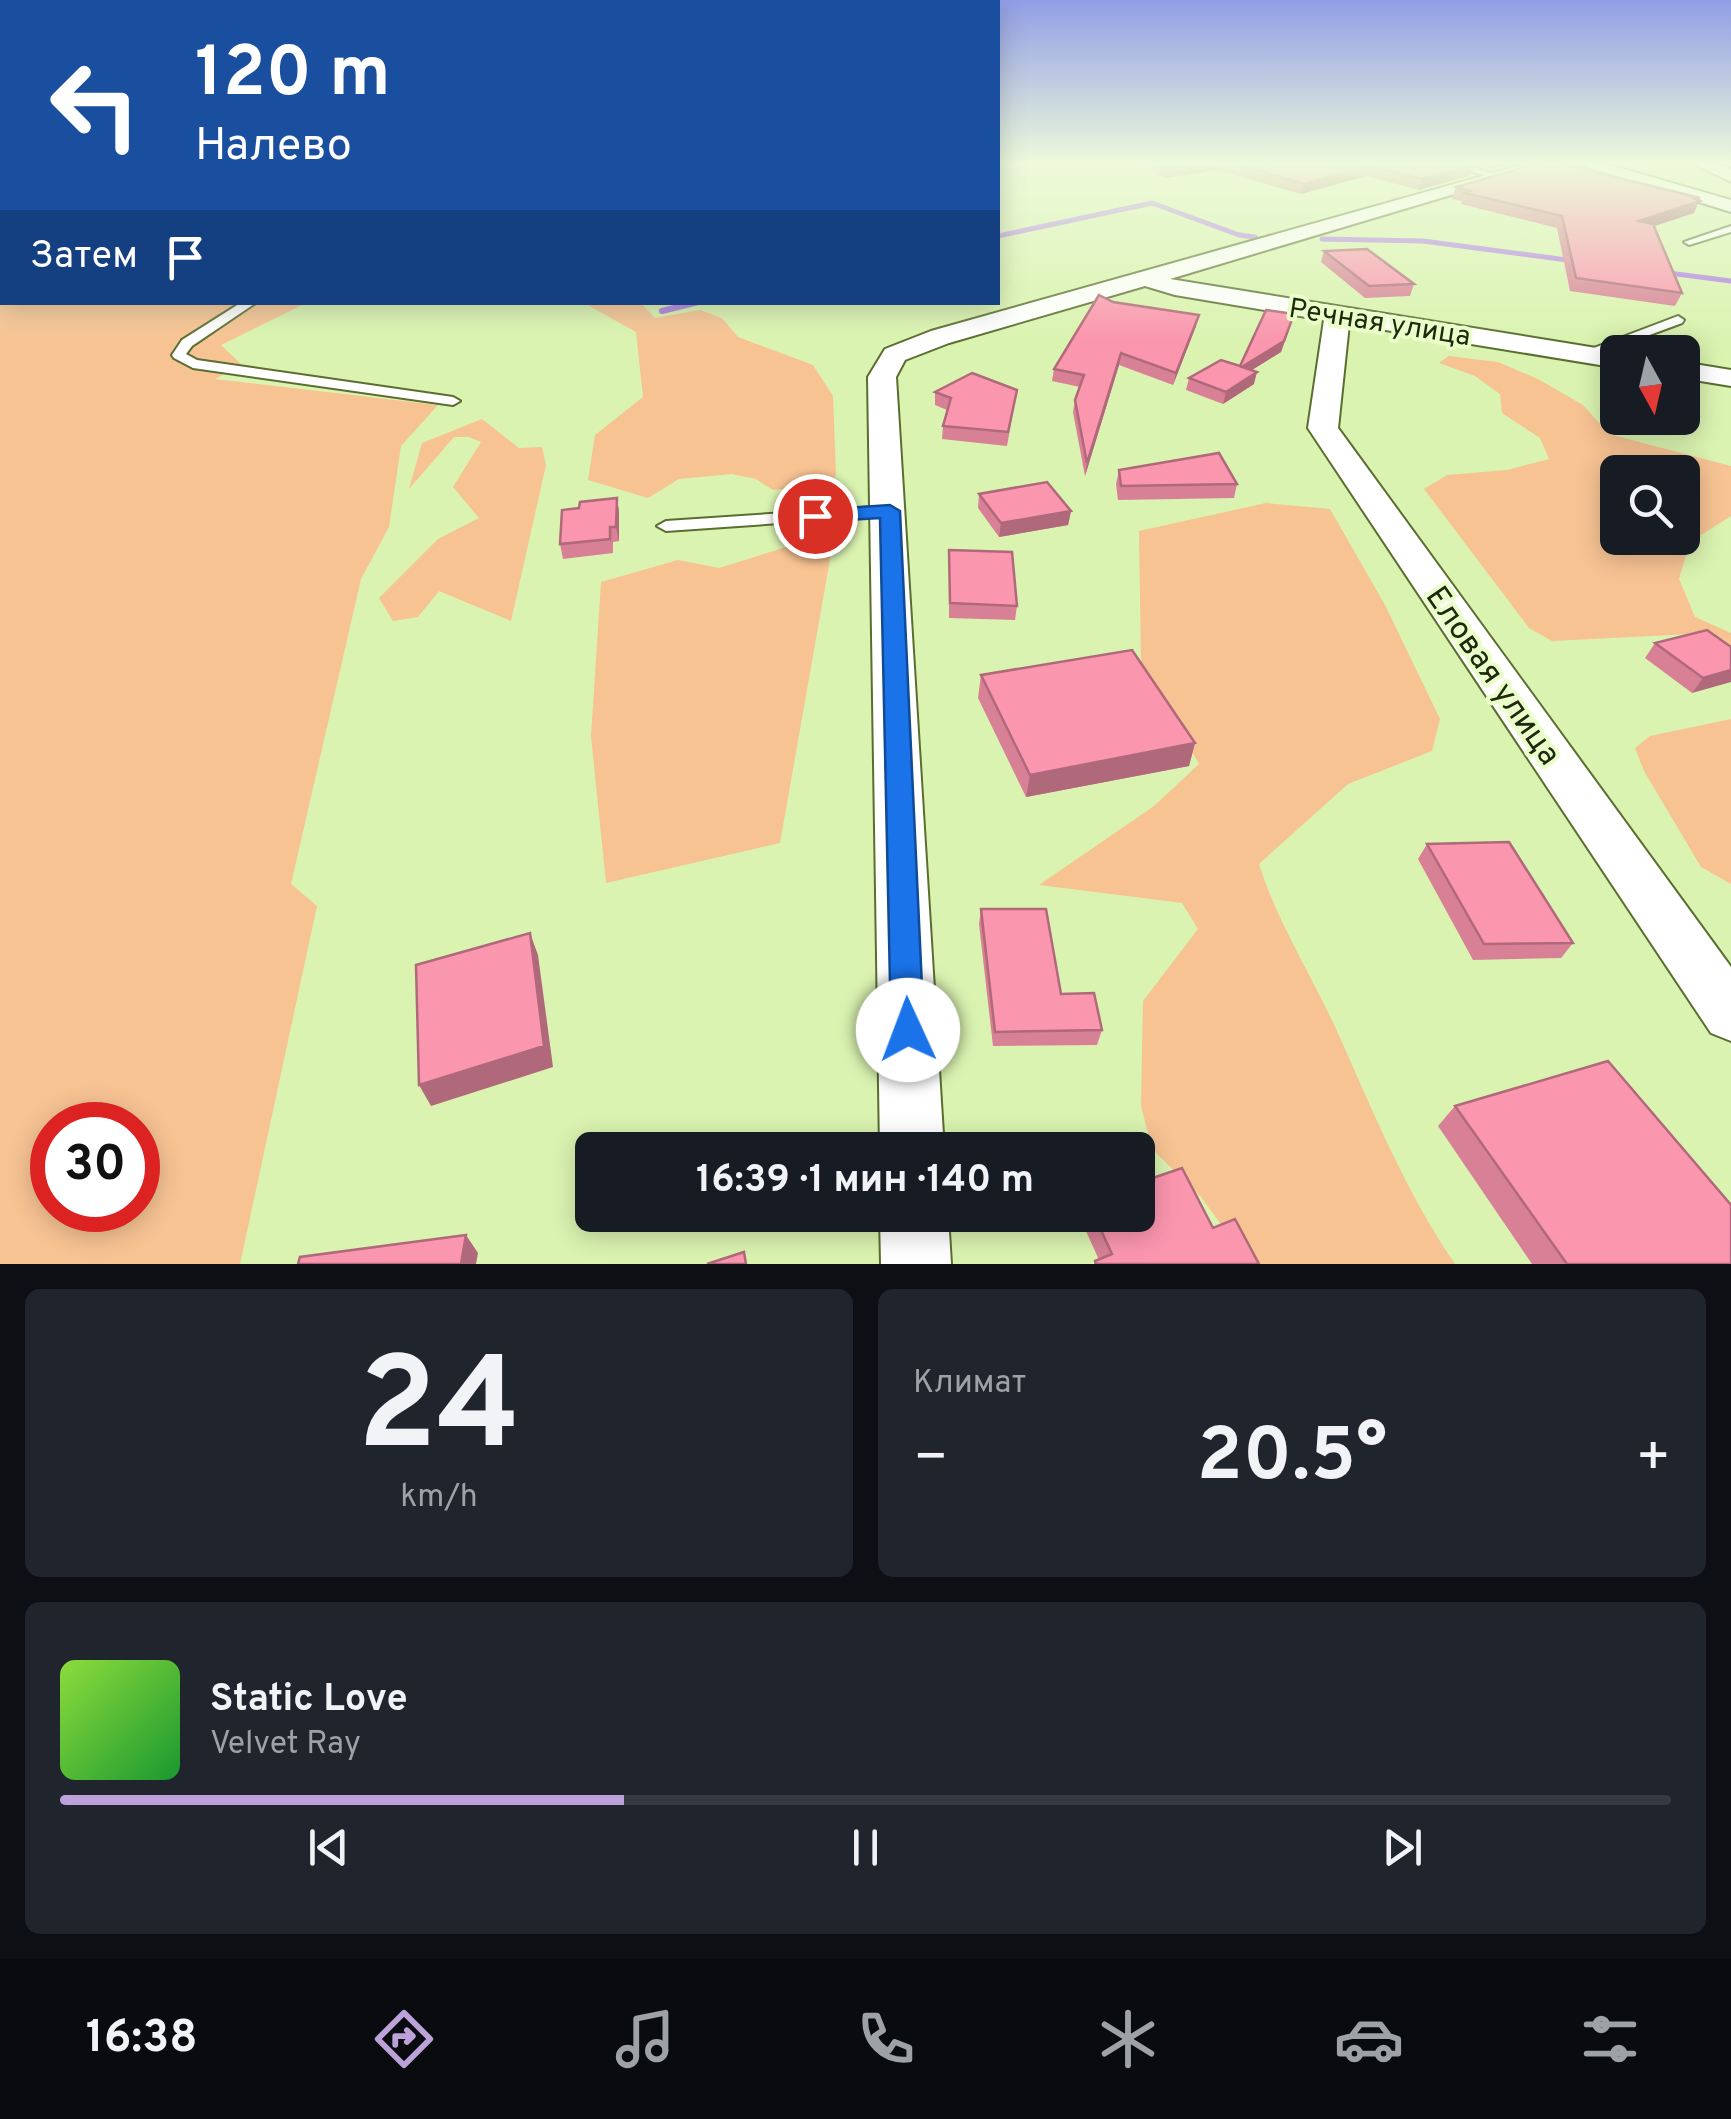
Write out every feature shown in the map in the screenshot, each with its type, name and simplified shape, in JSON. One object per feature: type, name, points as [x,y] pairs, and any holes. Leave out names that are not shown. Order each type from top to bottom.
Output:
[{"type":"street","points":[[911,1132],[882,377],[895,354],[940,337],[1337,222]]},
{"type":"street","name":"Речная улица","points":[[1143,278],[1174,288],[1600,357]]},
{"type":"street","name":"Еловая улица","points":[[1337,314],[1324,428],[1731,1014]]},
{"type":"street","points":[[1700,373],[1731,378]]},
{"type":"street","points":[[915,1232],[916,1264]]},
{"type":"lane","points":[[1688,242],[1731,228]]},
{"type":"lane","points":[[245,305],[187,343],[179,355],[193,364],[453,401]]},
{"type":"lane","points":[[1584,354],[1678,320]]},
{"type":"lane","points":[[666,526],[890,511]]},
{"type":"shaded area","points":[[0,305],[302,305],[221,345],[242,365],[215,379],[438,405],[401,446],[389,527],[361,579],[291,884],[317,906],[240,1264],[0,1264]]},
{"type":"shaded area","points":[[588,305],[643,305],[655,318],[700,310],[722,318],[738,337],[813,365],[833,396],[836,475],[831,484],[773,490],[756,479],[732,474],[679,479],[648,498],[588,480],[595,435],[643,397],[636,332]]},
{"type":"shaded area","points":[[1449,356],[1498,362],[1583,405],[1600,424],[1600,435],[1689,455],[1600,455],[1600,555],[1686,555],[1679,579],[1695,617],[1731,633],[1731,661],[1691,634],[1552,641],[1529,628],[1424,489],[1447,475],[1507,470],[1549,459],[1540,438],[1502,413],[1500,394],[1475,376],[1439,363]]},
{"type":"shaded area","points":[[482,419],[519,448],[542,447],[546,465],[511,621],[439,591],[418,617],[393,621],[379,598],[438,539],[479,518],[453,487],[481,442],[454,437],[409,489],[422,443]]},
{"type":"shaded area","points":[[1700,458],[1731,466],[1731,516],[1700,536]]},
{"type":"shaded area","points":[[1266,503],[1330,509],[1385,605],[1440,719],[1432,751],[1348,784],[1259,864],[1391,1150],[1455,1264],[1250,1264],[1201,1197],[1155,1152],[1155,1132],[1148,1132],[1141,1106],[1143,1001],[1198,929],[1182,903],[1039,885],[1154,806],[1199,764],[1141,664],[1139,531]]},
{"type":"shaded area","points":[[812,539],[832,548],[780,843],[606,883],[591,736],[601,582],[678,560],[719,568]]},
{"type":"shaded area","points":[[1731,719],[1731,884],[1701,867],[1644,771],[1635,748],[1650,736]]},
{"type":"building","points":[[1563,222],[1644,222],[1653,224],[1682,293],[1576,278]]},
{"type":"building","points":[[1367,249],[1414,284],[1369,286],[1324,251]]},
{"type":"building","points":[[1099,295],[1113,302],[1199,315],[1176,373],[1121,353],[1087,463],[1075,400],[1084,375],[1054,369]]},
{"type":"building","points":[[1266,310],[1294,314],[1284,341],[1242,367],[1257,372],[1226,392],[1189,378],[1221,360],[1240,366]]},
{"type":"building","points":[[972,373],[1017,390],[1008,432],[943,426],[951,398],[935,392]]},
{"type":"building","points":[[1219,453],[1237,484],[1121,486],[1119,470]]},
{"type":"building","points":[[1047,482],[1071,511],[1001,523],[979,494]]},
{"type":"building","points":[[617,498],[616,527],[610,527],[610,539],[560,544],[562,510],[579,508],[580,502]]},
{"type":"building","points":[[949,550],[1012,552],[1017,606],[950,603]]},
{"type":"building","points":[[1707,630],[1731,647],[1731,670],[1703,678],[1655,643]]},
{"type":"building","points":[[1132,650],[1195,743],[1030,775],[981,675]]},
{"type":"building","points":[[1509,842],[1573,943],[1484,944],[1427,844]]},
{"type":"building","points":[[981,909],[1046,909],[1061,994],[1094,993],[1102,1030],[995,1032]]},
{"type":"building","points":[[530,933],[544,1046],[419,1085],[416,965]]},
{"type":"building","points":[[1608,1061],[1731,1205],[1731,1264],[1567,1264],[1455,1106]]},
{"type":"building","points":[[1182,1168],[1213,1228],[1235,1219],[1259,1264],[1096,1264],[1095,1261],[1112,1254],[1102,1232],[1155,1232],[1155,1177]]},
{"type":"building","points":[[466,1235],[461,1264],[298,1264],[300,1257]]},
{"type":"building","points":[[744,1252],[746,1264],[707,1264]]},
{"type":"waterway","points":[[1000,236],[1063,222]]},
{"type":"waterway","points":[[1204,222],[1255,237]]},
{"type":"waterway","points":[[1322,239],[1423,241],[1575,261]]},
{"type":"waterway","points":[[1661,272],[1731,281]]},
{"type":"waterway","points":[[662,311],[686,305]]},
{"type":"route","points":[[815,516],[890,511],[908,1030]]}]
